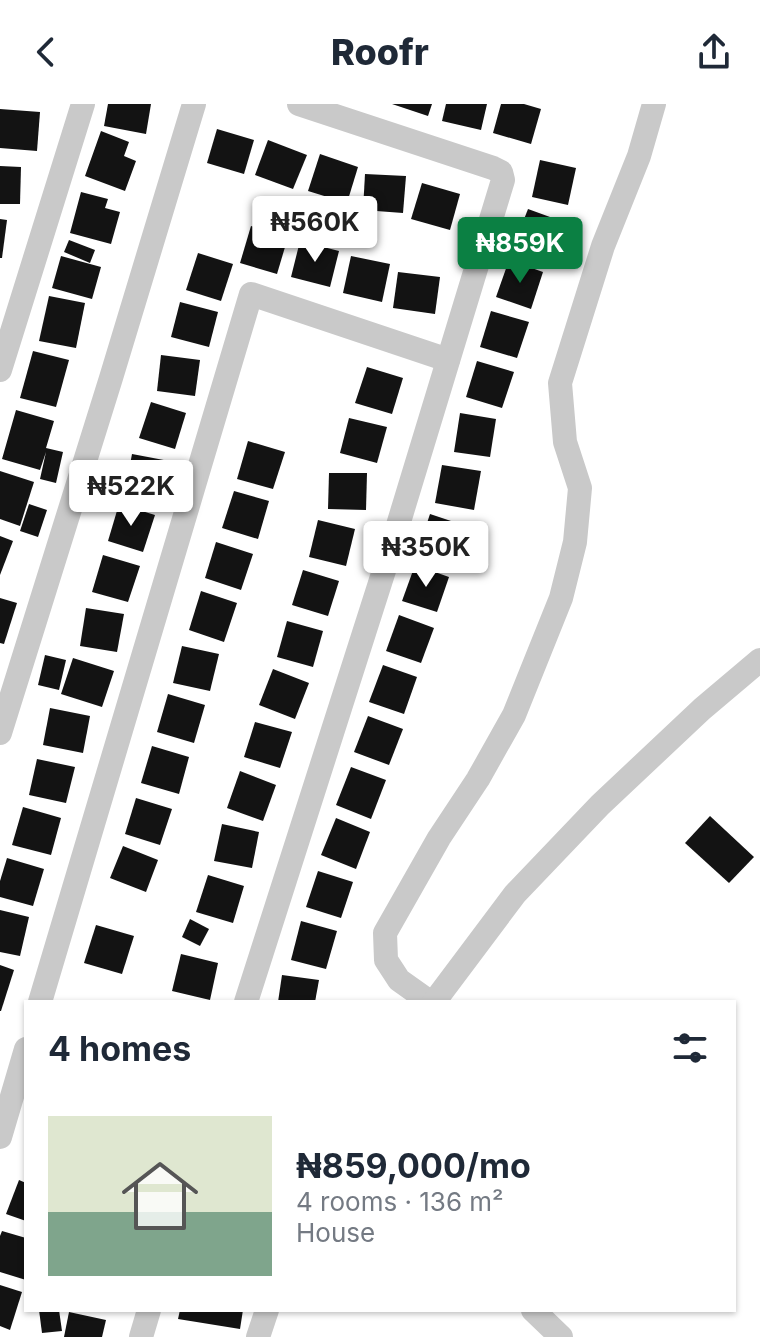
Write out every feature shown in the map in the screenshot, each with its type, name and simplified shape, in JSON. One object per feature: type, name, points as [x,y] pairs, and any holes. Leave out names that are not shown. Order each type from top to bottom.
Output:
[{"type":"street","points":[[0,370],[83,104]]},
{"type":"street","points":[[0,733],[11,664],[194,104]]},
{"type":"street","points":[[247,1000],[388,558],[503,180],[501,172],[493,168],[299,104]]},
{"type":"street","points":[[429,1000],[399,980],[386,960],[385,933],[514,715],[561,598],[575,542],[580,488],[565,442],[560,383],[603,246],[639,156],[654,104]]},
{"type":"street","points":[[41,1000],[251,294],[448,360]]},
{"type":"street","points":[[434,1000],[515,894],[600,805],[702,709],[760,660]]},
{"type":"street","points":[[0,1137],[24,1056]]},
{"type":"street","points":[[141,1337],[148,1312]]},
{"type":"street","points":[[258,1337],[266,1312]]},
{"type":"street","points":[[535,1312],[561,1337]]},
{"type":"building","points":[[108,104],[151,104],[146,134],[104,126]]},
{"type":"building","points":[[392,104],[432,104],[428,116]]},
{"type":"building","points":[[446,104],[487,104],[481,130],[442,121]]},
{"type":"building","points":[[501,104],[524,104],[541,109],[531,144],[493,133]]},
{"type":"building","points":[[0,109],[40,112],[37,151],[0,148]]},
{"type":"building","points":[[217,129],[254,140],[244,174],[207,163]]},
{"type":"building","points":[[101,131],[129,142],[124,156],[136,161],[125,191],[85,176]]},
{"type":"building","points":[[268,140],[307,155],[293,189],[255,175]]},
{"type":"building","points":[[320,154],[358,167],[347,203],[308,191]]},
{"type":"building","points":[[540,160],[576,168],[568,205],[532,197]]},
{"type":"building","points":[[0,166],[21,167],[20,204],[0,204]]},
{"type":"building","points":[[365,174],[406,176],[403,213],[363,210]]},
{"type":"building","points":[[422,183],[460,194],[450,230],[411,219]]},
{"type":"building","points":[[81,192],[108,199],[105,208],[120,212],[111,244],[70,233]]},
{"type":"building","points":[[528,209],[561,221],[547,257],[514,245]]},
{"type":"building","points":[[0,219],[7,220],[2,258],[0,258]]},
{"type":"building","points":[[251,226],[288,237],[277,274],[240,263]]},
{"type":"building","points":[[69,240],[95,250],[90,263],[64,252]]},
{"type":"building","points":[[300,241],[339,251],[330,287],[291,277]]},
{"type":"building","points":[[198,253],[233,264],[221,301],[186,290]]},
{"type":"building","points":[[61,256],[101,267],[92,299],[52,288]]},
{"type":"building","points":[[351,256],[390,264],[382,302],[343,293]]},
{"type":"building","points":[[509,260],[543,272],[531,309],[496,297]]},
{"type":"building","points":[[398,272],[440,277],[435,314],[393,308]]},
{"type":"building","points":[[49,296],[85,303],[76,348],[39,341]]},
{"type":"building","points":[[180,302],[218,312],[209,347],[171,337]]},
{"type":"building","points":[[491,311],[529,322],[517,358],[480,347]]},
{"type":"building","points":[[33,351],[69,360],[56,407],[20,398]]},
{"type":"building","points":[[161,355],[200,360],[195,396],[157,391]]},
{"type":"building","points":[[477,361],[514,372],[502,408],[466,397]]},
{"type":"building","points":[[367,367],[403,378],[392,414],[355,403]]},
{"type":"building","points":[[151,402],[186,413],[175,449],[139,438]]},
{"type":"building","points":[[16,410],[54,421],[46,448],[63,452],[56,483],[40,479],[46,452],[40,470],[2,459]]},
{"type":"building","points":[[460,413],[496,419],[490,457],[454,452]]},
{"type":"building","points":[[349,418],[387,427],[377,463],[340,453]]},
{"type":"building","points":[[248,441],[285,452],[273,489],[237,479]]},
{"type":"building","points":[[132,454],[169,461],[162,498],[125,491]]},
{"type":"building","points":[[442,465],[481,471],[474,510],[435,503]]},
{"type":"building","points":[[0,471],[34,482],[20,526],[0,519]]},
{"type":"building","points":[[329,473],[367,473],[366,510],[328,509]]},
{"type":"building","points":[[234,491],[269,501],[258,539],[222,528]]},
{"type":"building","points":[[29,504],[47,510],[38,537],[20,531]]},
{"type":"building","points":[[119,504],[155,515],[143,552],[108,541]]},
{"type":"building","points":[[430,514],[466,526],[453,561],[418,550]]},
{"type":"building","points":[[318,520],[355,529],[346,566],[309,557]]},
{"type":"building","points":[[0,536],[13,541],[0,575]]},
{"type":"building","points":[[216,542],[253,554],[241,590],[205,578]]},
{"type":"building","points":[[103,555],[140,566],[128,602],[92,592]]},
{"type":"building","points":[[415,565],[449,577],[437,612],[402,601]]},
{"type":"building","points":[[303,570],[339,581],[328,616],[292,605]]},
{"type":"building","points":[[201,591],[237,603],[224,642],[189,630]]},
{"type":"building","points":[[0,598],[17,603],[4,644],[0,643]]},
{"type":"building","points":[[86,608],[124,614],[117,652],[80,646]]},
{"type":"building","points":[[399,615],[434,628],[421,663],[386,651]]},
{"type":"building","points":[[287,621],[323,631],[313,667],[277,657]]},
{"type":"building","points":[[182,646],[219,654],[210,691],[173,683]]},
{"type":"building","points":[[45,655],[66,660],[59,690],[38,685]]},
{"type":"building","points":[[73,658],[114,671],[102,707],[61,694]]},
{"type":"building","points":[[383,665],[417,677],[404,714],[369,702]]},
{"type":"building","points":[[273,669],[309,683],[295,719],[259,705]]},
{"type":"building","points":[[168,694],[205,705],[194,743],[157,732]]},
{"type":"building","points":[[50,708],[90,716],[83,753],[43,745]]},
{"type":"building","points":[[368,716],[403,729],[389,765],[354,752]]},
{"type":"building","points":[[255,722],[292,732],[280,768],[244,757]]},
{"type":"building","points":[[152,746],[189,757],[179,794],[141,783]]},
{"type":"building","points":[[37,759],[75,767],[66,803],[29,795]]},
{"type":"building","points":[[351,767],[386,780],[371,819],[336,805]]},
{"type":"building","points":[[240,771],[276,785],[263,821],[227,808]]},
{"type":"building","points":[[136,798],[172,809],[160,845],[125,834]]},
{"type":"building","points":[[23,807],[61,818],[51,855],[12,845]]},
{"type":"building","points":[[710,816],[754,857],[729,883],[685,843]]},
{"type":"building","points":[[336,818],[370,832],[356,869],[321,855]]},
{"type":"building","points":[[222,824],[259,832],[252,868],[214,861]]},
{"type":"building","points":[[123,846],[158,860],[146,892],[110,878]]},
{"type":"building","points":[[7,858],[44,869],[33,906],[0,897],[0,881]]},
{"type":"building","points":[[318,871],[353,882],[341,918],[306,907]]},
{"type":"building","points":[[208,875],[244,886],[233,923],[196,912]]},
{"type":"building","points":[[0,910],[29,917],[20,956],[0,952]]},
{"type":"building","points":[[190,919],[209,929],[200,946],[182,937]]},
{"type":"building","points":[[301,921],[337,931],[326,969],[291,960]]},
{"type":"building","points":[[96,925],[134,936],[122,974],[84,963]]},
{"type":"building","points":[[181,954],[218,963],[210,1000],[172,991]]},
{"type":"building","points":[[0,965],[14,970],[1,1011],[0,1011]]},
{"type":"building","points":[[282,975],[319,980],[315,1000],[278,1000]]},
{"type":"building","points":[[19,1180],[24,1182],[24,1220],[6,1214]]},
{"type":"building","points":[[2,1231],[24,1237],[24,1279],[0,1272]]},
{"type":"building","points":[[0,1285],[22,1292],[10,1330],[0,1326]]},
{"type":"building","points":[[39,1312],[59,1312],[62,1331],[42,1333]]},
{"type":"building","points":[[69,1312],[106,1320],[102,1337],[64,1337]]},
{"type":"building","points":[[180,1312],[243,1312],[240,1329],[178,1319]]}]
